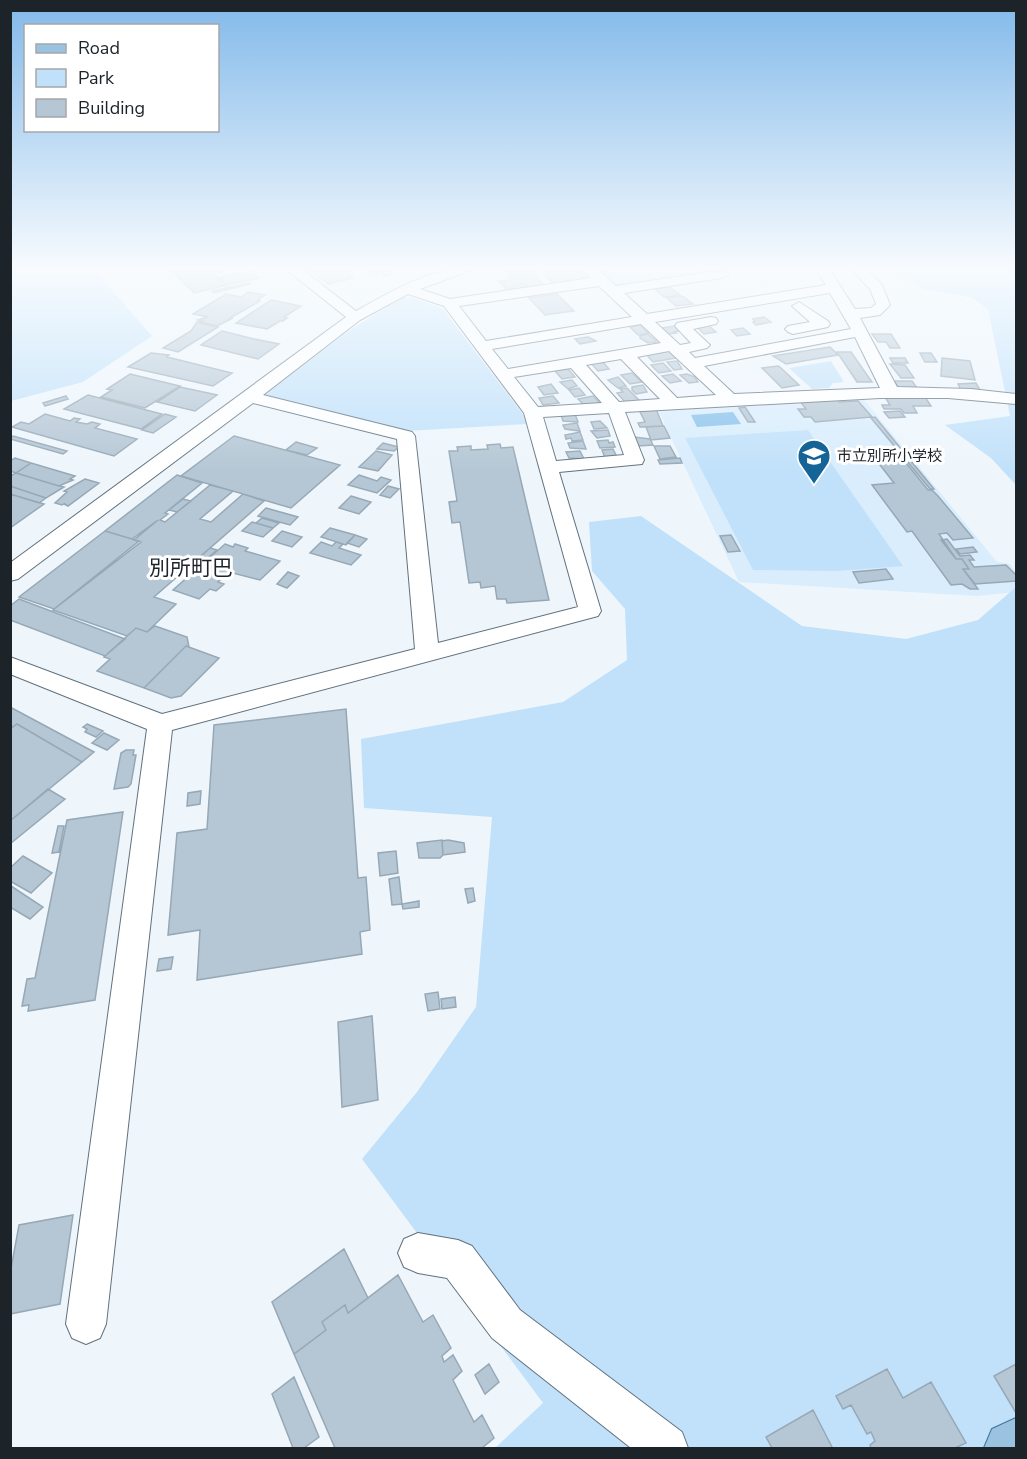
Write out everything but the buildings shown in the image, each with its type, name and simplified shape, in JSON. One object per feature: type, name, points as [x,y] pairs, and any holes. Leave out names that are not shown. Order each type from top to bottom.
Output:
[{"type":"main road","points":[[1011,1449],[1017,1445]]},
{"type":"street","points":[[10,574],[331,335]]},
{"type":"street","points":[[10,665],[135,712],[160,724],[590,611],[532,413],[474,335]]},
{"type":"street","points":[[483,346],[548,335]]},
{"type":"street","points":[[660,335],[730,399]]},
{"type":"street","points":[[505,374],[625,354],[708,344],[695,335]]},
{"type":"street","points":[[692,364],[844,335]]},
{"type":"street","points":[[862,335],[891,392]]},
{"type":"street","points":[[625,354],[673,403]]},
{"type":"street","points":[[548,467],[635,460],[615,407],[574,362]]},
{"type":"street","points":[[532,413],[730,399],[891,392],[968,393],[1017,399]]},
{"type":"street","points":[[250,397],[406,436],[427,652]]},
{"type":"street","points":[[86,1324],[160,724]]},
{"type":"street","points":[[418,1253],[458,1260],[506,1324],[666,1449]]},
{"type":"shaded area","name":"市立別所小学校","points":[[862,397],[997,562],[1010,564],[1016,573],[1016,592],[977,596],[739,582],[657,408]]},
{"type":"green space","points":[[11,335],[152,336],[83,382],[11,401]]},
{"type":"green space","points":[[343,335],[463,335],[522,413],[527,424],[406,431],[262,396]]},
{"type":"green space","points":[[993,335],[1016,335],[1016,485],[991,458],[945,425],[1010,416]]},
{"type":"green space","points":[[831,361],[844,382],[833,383],[829,388],[812,389],[789,368]]},
{"type":"green space","points":[[808,430],[903,566],[837,571],[753,570],[685,438]]},
{"type":"green space","points":[[641,516],[802,626],[906,639],[978,620],[1016,587],[1016,1448],[495,1448],[543,1403],[362,1159],[417,1092],[476,1007],[492,817],[364,808],[361,739],[563,702],[627,660],[625,609],[592,571],[589,522]]},
{"type":"water","points":[[733,412],[741,424],[697,427],[691,415]]},
{"type":"place","name":"市立別所小学校","points":[[814,485]]},
{"type":"district","name":"別所町巴","points":[[191,568]]}]
